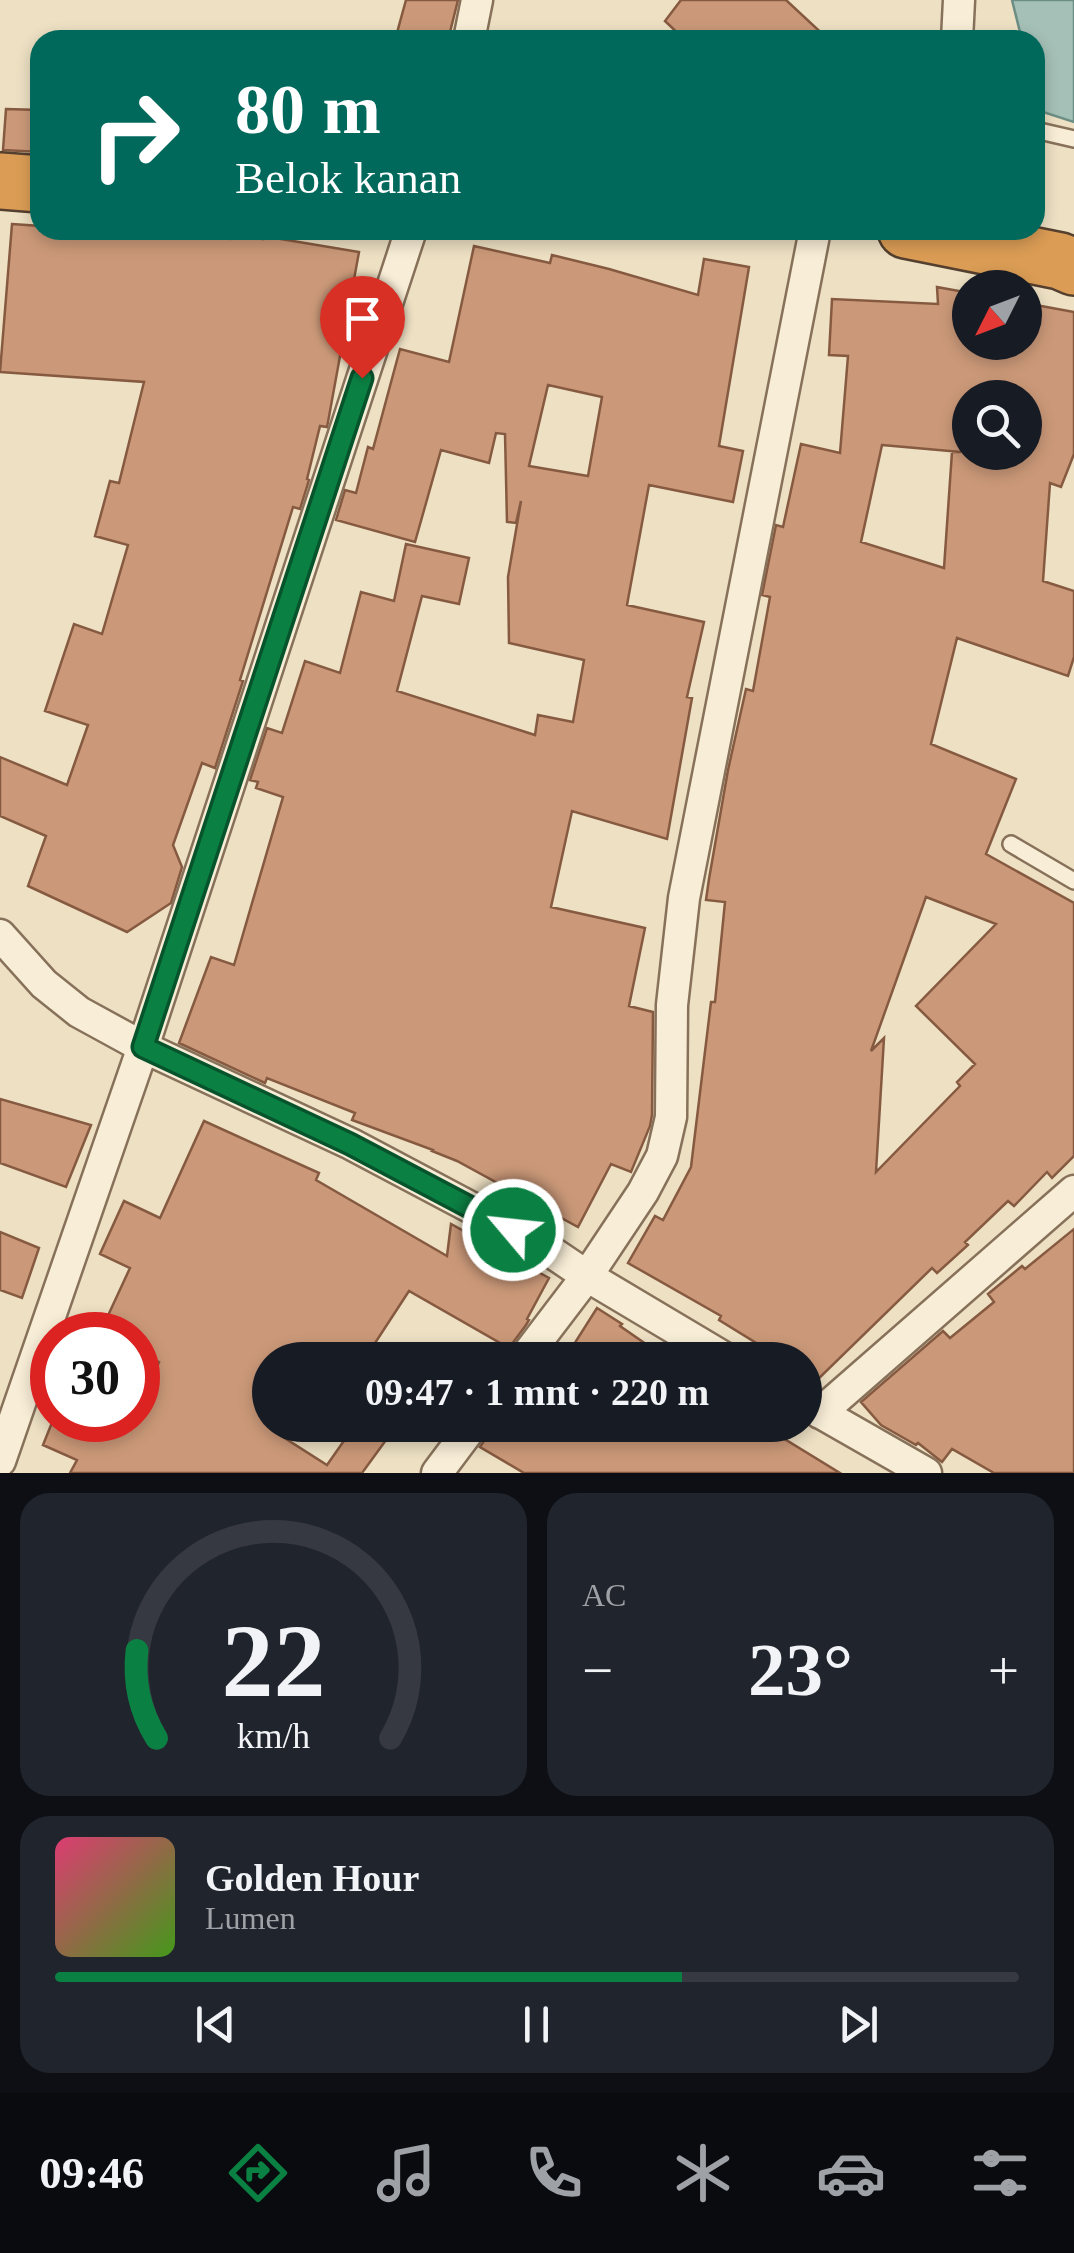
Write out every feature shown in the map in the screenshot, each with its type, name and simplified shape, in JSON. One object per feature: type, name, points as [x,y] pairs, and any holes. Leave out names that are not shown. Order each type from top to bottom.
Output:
[{"type":"highway","points":[[0,182],[30,184]]},
{"type":"highway","points":[[954,240],[1074,267]]},
{"type":"street","points":[[470,30],[477,0]]},
{"type":"street","points":[[958,30],[959,0]]},
{"type":"street","points":[[0,1461],[8,1412],[143,1047],[409,240]]},
{"type":"street","points":[[537,1342],[587,1276],[662,1156],[671,1117],[672,1004],[684,898],[813,240]]},
{"type":"street","points":[[0,936],[44,984],[79,1012],[143,1047],[350,1144],[538,1243],[698,1342]]},
{"type":"street","points":[[822,1401],[1074,1192]]},
{"type":"street","points":[[822,1415],[926,1473]]},
{"type":"street","points":[[437,1473],[461,1442]]},
{"type":"lane","points":[[1045,132],[1074,139]]},
{"type":"lane","points":[[1011,844],[1074,881]]},
{"type":"water","points":[[1012,0],[1074,0],[1074,122],[1045,113],[1045,30],[1020,30]]},
{"type":"building","points":[[406,0],[458,0],[450,30],[398,30]]},
{"type":"building","points":[[681,0],[786,0],[818,30],[674,30],[665,21]]},
{"type":"building","points":[[6,109],[30,110],[30,151],[3,150]]},
{"type":"building","points":[[12,224],[30,225],[30,240],[287,240],[359,252],[327,427],[320,426],[300,509],[293,507],[215,768],[202,763],[173,845],[182,867],[171,903],[127,932],[28,886],[46,836],[0,816],[0,757],[67,785],[88,725],[45,711],[74,624],[102,634],[128,545],[95,536],[110,481],[119,483],[144,382],[0,372]]},
{"type":"building","points":[[474,246],[550,263],[552,255],[698,295],[704,259],[749,267],[719,446],[743,451],[733,502],[649,485],[627,605],[704,622],[687,697],[692,698],[667,839],[572,811],[551,907],[645,928],[629,1006],[653,1012],[650,1126],[631,1172],[611,1164],[578,1227],[457,1161],[352,1120],[355,1113],[267,1078],[265,1083],[179,1043],[211,957],[234,965],[283,797],[256,788],[258,782],[250,780],[267,728],[282,733],[305,661],[340,673],[361,592],[394,601],[406,544],[469,558],[459,604],[422,596],[397,691],[535,735],[538,715],[573,722],[584,660],[509,643],[508,577],[521,501],[516,523],[507,522],[505,434],[496,433],[489,463],[441,450],[415,542],[336,520],[345,490],[356,493],[368,447],[373,449],[400,349],[449,362]],"holes":[[[548,385],[602,397],[588,476],[529,466]]]},
{"type":"building","points":[[937,287],[952,290],[952,360],[1042,360],[1042,306],[1074,312],[1074,454],[1061,487],[1050,483],[1043,581],[1074,591],[1074,657],[1068,676],[957,638],[931,744],[1016,779],[986,854],[1074,903],[1074,1156],[1052,1178],[1047,1172],[1014,1206],[1008,1201],[965,1242],[968,1245],[937,1273],[932,1268],[822,1375],[822,1342],[755,1342],[719,1320],[721,1316],[628,1263],[655,1216],[663,1220],[691,1167],[725,902],[706,900],[746,689],[753,691],[770,597],[762,595],[776,525],[783,527],[801,444],[840,453],[848,356],[829,355],[832,299],[938,304]],"holes":[[[952,380],[1042,380],[1042,470],[952,470],[952,452],[944,568],[861,542],[882,445],[952,451]],[[926,897],[996,924],[916,1006],[975,1064],[957,1082],[960,1086],[876,1172],[884,1038],[871,1051]]]},
{"type":"building","points":[[0,1099],[91,1125],[66,1187],[0,1163]]},
{"type":"building","points":[[204,1121],[319,1173],[316,1180],[447,1256],[451,1224],[549,1278],[529,1320],[513,1342],[498,1342],[409,1291],[376,1342],[252,1342],[252,1442],[291,1442],[327,1465],[343,1442],[385,1442],[362,1473],[70,1473],[77,1460],[43,1445],[44,1442],[160,1442],[160,1312],[110,1312],[130,1268],[100,1254],[124,1201],[160,1218]]},
{"type":"building","points":[[1074,1229],[1074,1473],[994,1473],[952,1449],[942,1462],[918,1443],[881,1425],[861,1402],[943,1331],[950,1338],[994,1302],[988,1294]]},
{"type":"building","points":[[0,1232],[39,1248],[22,1298],[0,1290]]},
{"type":"building","points":[[597,1308],[643,1342],[575,1342]]},
{"type":"building","points":[[483,1442],[789,1442],[840,1473],[524,1473],[480,1447]]},
{"type":"route","points":[[362,378],[143,1047],[350,1144],[513,1230]]}]
